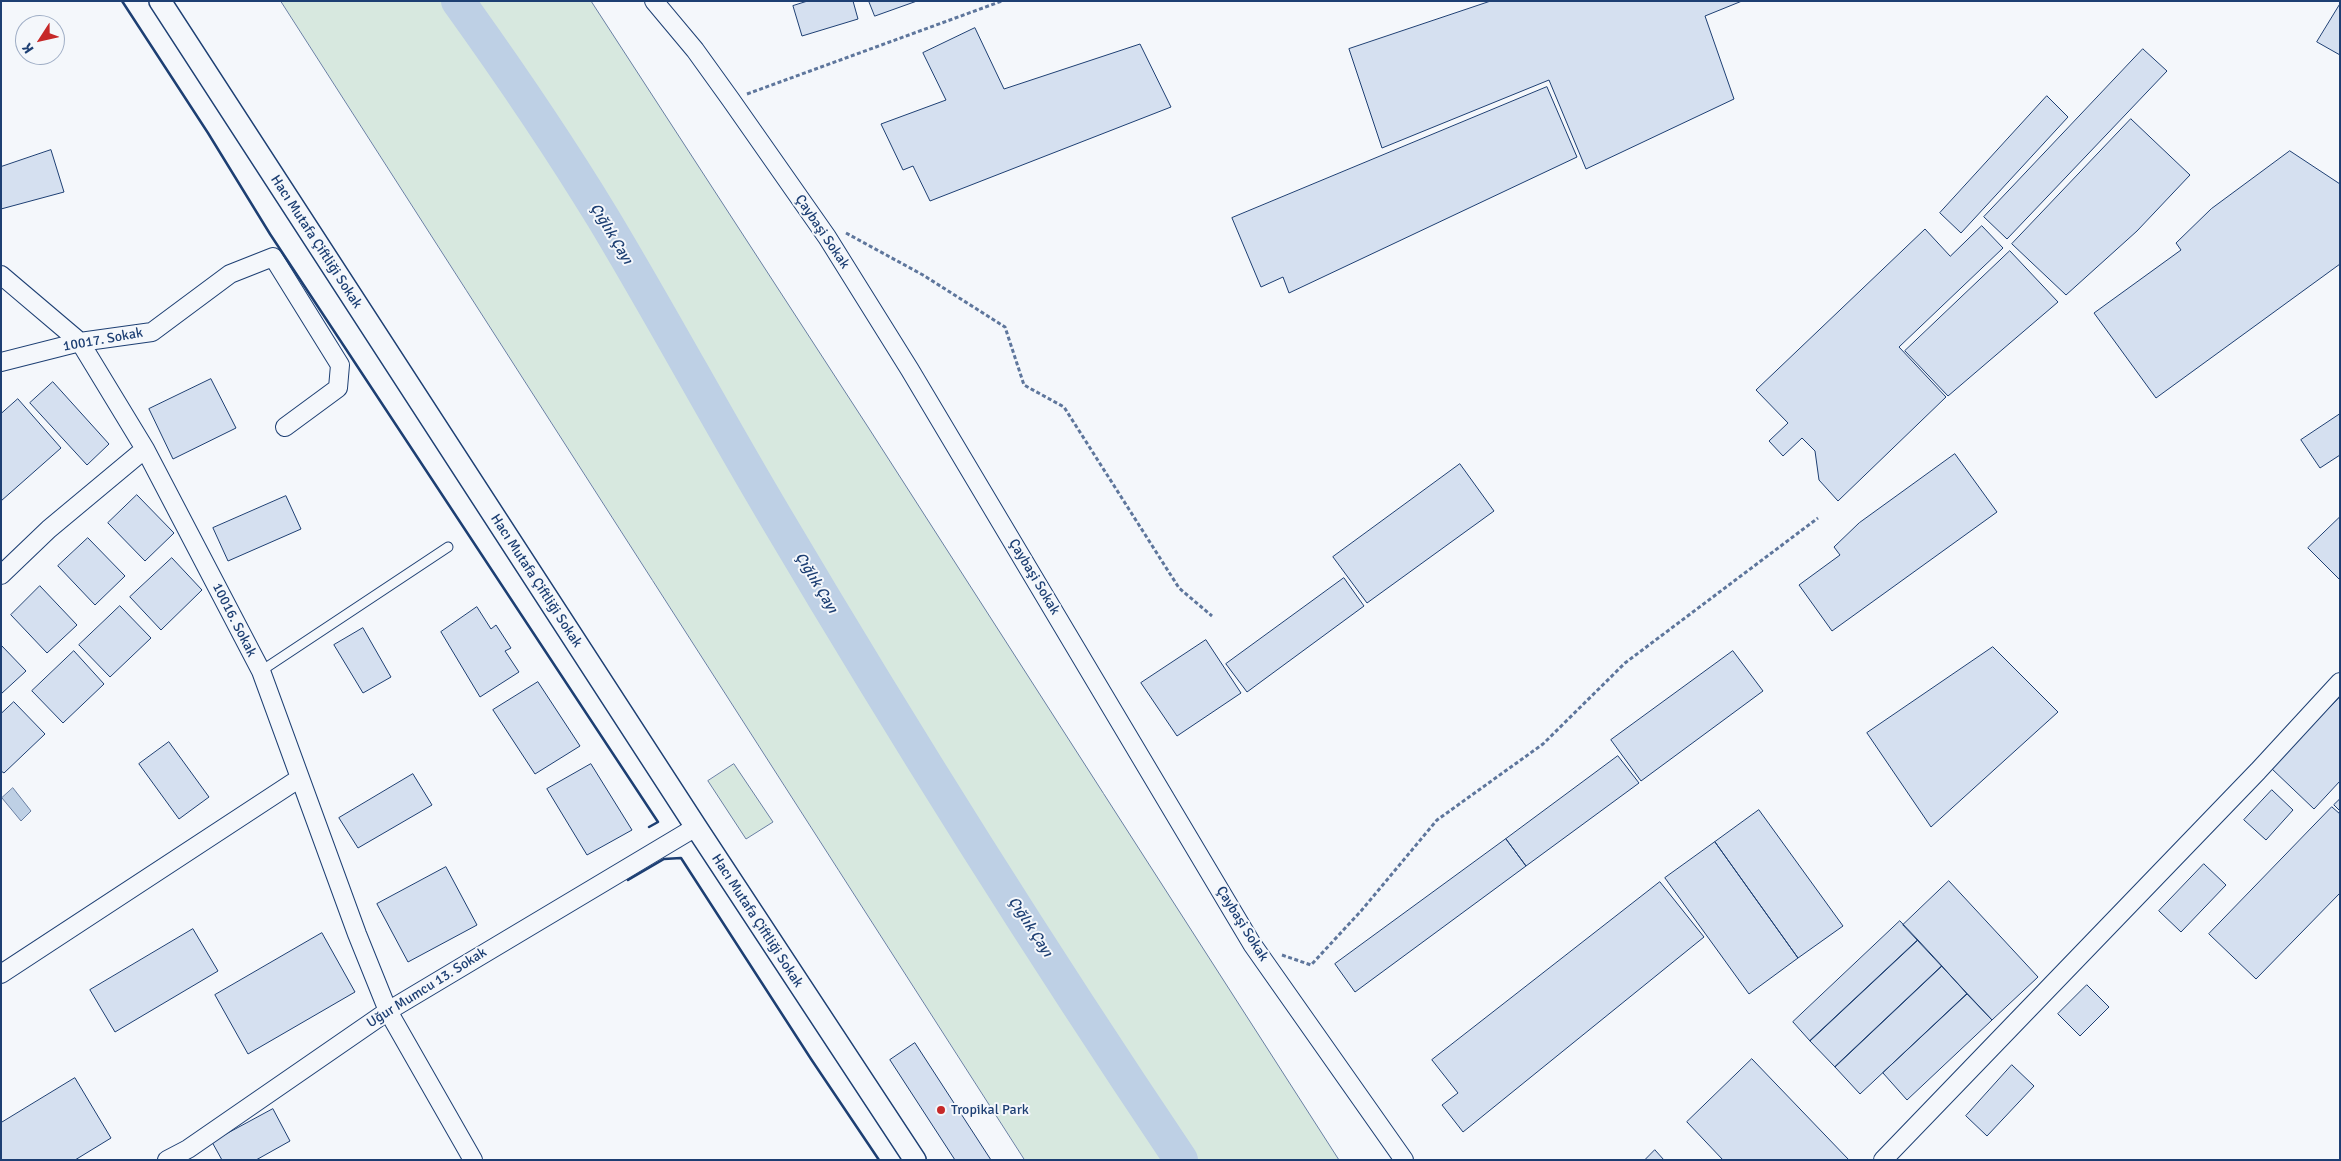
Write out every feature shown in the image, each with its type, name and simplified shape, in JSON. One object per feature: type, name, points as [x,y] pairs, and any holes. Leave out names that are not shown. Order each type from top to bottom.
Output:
[{"type":"street","name":"Hacı Mutafa Çiftliği Sokak","points":[[160,1],[696,827],[915,1160]]},
{"type":"street","name":"Çaybaşi Sokak","points":[[654,1],[695,50],[732,100],[827,237],[910,370],[1252,944],[1404,1160]]},
{"type":"street","name":"10017. Sokak","points":[[1,362],[80,342],[152,332],[230,274],[273,257],[340,365],[338,388],[285,428]]},
{"type":"street","name":"10016. Sokak","points":[[1,275],[80,342],[145,449],[260,671],[356,934],[388,1011],[473,1160]]},
{"type":"street","points":[[1,575],[49,528],[145,449]]},
{"type":"street","points":[[1883,1160],[2258,771],[2340,682]]},
{"type":"street","points":[[1,974],[300,778]]},
{"type":"street","name":"Uğur Mumcu 13. Sokak","points":[[167,1160],[188,1149],[388,1011],[696,827]]},
{"type":"lane","points":[[260,671],[448,547]]},
{"type":"path","points":[[732,100],[1002,1]]},
{"type":"path","points":[[827,237],[843,231],[924,275],[1005,327],[1024,385],[1064,407],[1179,588],[1212,616]]},
{"type":"path","points":[[1252,944],[1312,965],[1361,912],[1437,820],[1543,744],[1625,663],[1818,518]]},
{"type":"shaded area","points":[[281,1],[591,1],[868,427],[1339,1160],[1025,1160]]},
{"type":"shaded area","points":[[734,764],[773,822],[746,839],[708,781]]},
{"type":"water","points":[[13,788],[31,811],[21,821],[2,798]]},
{"type":"building","points":[[808,1],[853,1],[858,19],[802,36],[793,6]]},
{"type":"building","points":[[869,1],[917,1],[875,16]]},
{"type":"building","points":[[1491,1],[1742,1],[1705,16],[1734,99],[1586,169],[1549,80],[1382,148],[1349,49]]},
{"type":"building","points":[[2340,4],[2340,55],[2317,42]]},
{"type":"building","points":[[975,28],[1004,89],[1140,44],[1171,107],[930,201],[913,166],[903,170],[881,124],[946,100],[923,53]]},
{"type":"building","points":[[2143,49],[2167,71],[2007,239],[1984,217]]},
{"type":"building","points":[[1547,87],[1577,157],[1289,293],[1283,277],[1261,287],[1232,218]]},
{"type":"building","points":[[2047,96],[2068,117],[1961,233],[1940,213]]},
{"type":"building","points":[[2131,119],[2190,175],[2137,231],[2066,295],[2012,244]]},
{"type":"building","points":[[51,150],[64,192],[1,209],[1,167]]},
{"type":"building","points":[[2290,151],[2340,184],[2340,264],[2156,398],[2094,313],[2181,250],[2176,243],[2211,209]]},
{"type":"building","points":[[1982,226],[2003,248],[1899,347],[1946,397],[1838,501],[1819,480],[1815,451],[1802,438],[1783,456],[1769,441],[1788,423],[1756,390],[1925,229],[1950,256]]},
{"type":"building","points":[[2010,251],[2058,302],[1948,396],[1905,351]]},
{"type":"building","points":[[211,379],[236,428],[173,459],[149,409]]},
{"type":"building","points":[[53,382],[109,444],[87,465],[30,403]]},
{"type":"building","points":[[18,399],[61,448],[1,501],[1,414]]},
{"type":"building","points":[[2340,414],[2340,455],[2320,468],[2301,440]]},
{"type":"building","points":[[1955,454],[1997,512],[1832,631],[1799,585],[1840,555],[1834,547],[1859,523]]},
{"type":"building","points":[[1460,464],[1494,511],[1367,603],[1333,557]]},
{"type":"building","points":[[137,495],[174,533],[145,561],[108,523]]},
{"type":"building","points":[[286,496],[301,529],[228,561],[213,528]]},
{"type":"building","points":[[2340,517],[2340,580],[2308,548]]},
{"type":"building","points":[[88,538],[125,576],[95,605],[58,566]]},
{"type":"building","points":[[172,558],[202,590],[161,630],[130,597]]},
{"type":"building","points":[[1344,578],[1364,606],[1247,692],[1226,664]]},
{"type":"building","points":[[40,586],[77,625],[47,653],[11,615]]},
{"type":"building","points":[[120,606],[151,638],[110,677],[79,645]]},
{"type":"building","points":[[477,607],[491,629],[496,625],[511,648],[505,651],[519,672],[480,697],[441,632]]},
{"type":"building","points":[[363,628],[391,677],[363,693],[334,645]]},
{"type":"building","points":[[1206,640],[1241,693],[1177,736],[1141,683]]},
{"type":"building","points":[[1,645],[26,671],[1,694]]},
{"type":"building","points":[[1993,647],[2058,712],[1931,827],[1867,733]]},
{"type":"building","points":[[74,651],[104,684],[63,723],[32,691]]},
{"type":"building","points":[[1733,651],[1763,691],[1641,781],[1611,740]]},
{"type":"building","points":[[538,682],[580,746],[535,774],[493,710]]},
{"type":"building","points":[[2340,697],[2340,781],[2314,809],[2271,768]]},
{"type":"building","points":[[14,702],[45,734],[4,773],[1,771],[1,714]]},
{"type":"building","points":[[169,742],[209,797],[179,819],[139,764]]},
{"type":"building","points":[[1618,756],[1639,783],[1526,866],[1506,839]]},
{"type":"building","points":[[591,764],[632,830],[587,855],[547,789]]},
{"type":"building","points":[[413,774],[432,805],[358,848],[339,818]]},
{"type":"building","points":[[2272,790],[2293,810],[2266,840],[2244,820]]},
{"type":"building","points":[[2340,799],[2340,811],[2334,805]]},
{"type":"building","points":[[2332,807],[2340,814],[2340,893],[2256,979],[2209,934]]},
{"type":"building","points":[[1759,810],[1843,926],[1798,958],[1715,842]]},
{"type":"building","points":[[1506,839],[1526,866],[1355,992],[1335,964]]},
{"type":"building","points":[[1715,842],[1798,958],[1749,994],[1665,878]]},
{"type":"building","points":[[2204,864],[2226,885],[2181,932],[2159,911]]},
{"type":"building","points":[[446,867],[477,925],[408,962],[377,904]]},
{"type":"building","points":[[1949,881],[2038,977],[1992,1020],[1903,925]]},
{"type":"building","points":[[1660,882],[1704,937],[1463,1132],[1442,1105],[1458,1093],[1432,1060]]},
{"type":"building","points":[[1900,921],[1918,940],[1810,1041],[1793,1022]]},
{"type":"building","points":[[193,929],[218,971],[115,1032],[90,990]]},
{"type":"building","points":[[322,933],[355,992],[248,1054],[215,995]]},
{"type":"building","points":[[1918,940],[1942,966],[1835,1067],[1810,1041]]},
{"type":"building","points":[[1942,966],[1967,994],[1860,1094],[1835,1067]]},
{"type":"building","points":[[2087,985],[2109,1007],[2080,1036],[2058,1014]]},
{"type":"building","points":[[1967,994],[1992,1020],[1907,1100],[1883,1073]]},
{"type":"building","name":"Tropikal Park","points":[[915,1043],[991,1160],[955,1160],[890,1060]]},
{"type":"building","points":[[1752,1059],[1849,1160],[1723,1160],[1687,1122]]},
{"type":"building","points":[[2012,1065],[2034,1086],[1987,1136],[1966,1116]]},
{"type":"building","points":[[75,1078],[111,1138],[75,1160],[1,1160],[1,1123]]},
{"type":"building","points":[[273,1109],[290,1141],[256,1160],[222,1160],[212,1142]]},
{"type":"building","points":[[1655,1150],[1664,1160],[1645,1160]]},
{"type":"waterway","name":"Çığlık Çayı","points":[[458,1],[533,108],[586,190],[753,479],[873,679],[1024,921],[1181,1160]]},
{"type":"wall","points":[[122,1],[208,133],[270,234],[658,822],[649,827]]},
{"type":"wall","points":[[628,880],[664,859],[681,858],[879,1160]]},
{"type":"place","name":"Tropikal Park","points":[[941,1110]]}]
